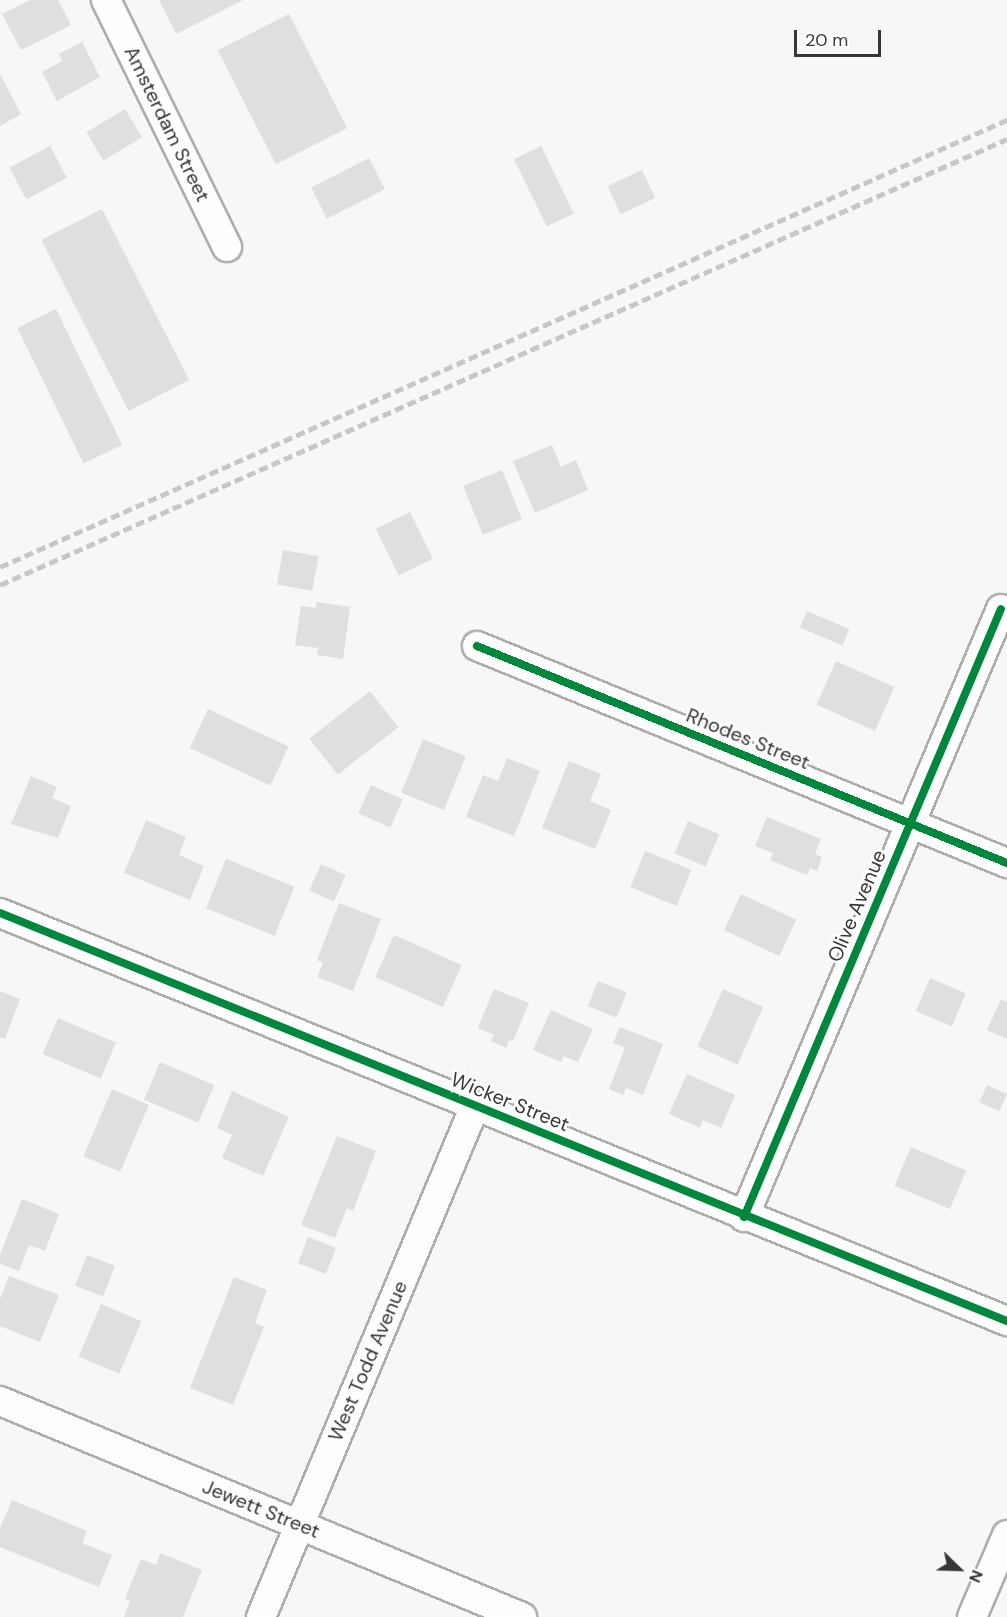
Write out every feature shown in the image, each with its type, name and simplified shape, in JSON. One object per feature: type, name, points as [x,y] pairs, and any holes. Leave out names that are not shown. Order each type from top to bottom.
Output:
[{"type":"street","name":"Amsterdam Street","points":[[106,0],[227,247]]},
{"type":"street","name":"Olive Avenue","points":[[744,1217],[1001,609]]},
{"type":"street","name":"Rhodes Street","points":[[477,646],[1007,863]]},
{"type":"street","name":"Wicker Street","points":[[0,913],[744,1217],[1007,1321]]},
{"type":"street","name":"West Todd Avenue","points":[[261,1617],[475,1106]]},
{"type":"street","name":"Jewett Street","points":[[0,1401],[522,1617]]},
{"type":"street","points":[[972,1617],[1007,1535]]},
{"type":"building","points":[[30,0],[58,0],[71,25],[21,50],[2,14]]},
{"type":"building","points":[[159,0],[243,0],[176,34]]},
{"type":"building","points":[[289,14],[347,128],[276,164],[218,50]]},
{"type":"building","points":[[82,42],[100,77],[57,101],[42,72],[62,61],[59,54]]},
{"type":"building","points":[[0,74],[21,114],[0,126]]},
{"type":"building","points":[[125,109],[142,137],[103,160],[86,132]]},
{"type":"building","points":[[50,146],[67,178],[26,199],[9,168]]},
{"type":"building","points":[[541,146],[574,213],[547,227],[514,159]]},
{"type":"building","points":[[369,158],[385,189],[327,219],[311,188]]},
{"type":"building","points":[[642,170],[655,198],[621,214],[608,186]]},
{"type":"building","points":[[102,209],[189,380],[129,411],[41,240]]},
{"type":"building","points":[[56,309],[122,445],[84,464],[17,328]]},
{"type":"building","points":[[552,445],[561,467],[576,460],[588,490],[535,513],[513,461]]},
{"type":"building","points":[[502,470],[522,519],[483,535],[463,486]]},
{"type":"building","points":[[410,512],[433,559],[399,575],[376,529]]},
{"type":"building","points":[[283,550],[318,556],[312,591],[277,584]]},
{"type":"building","points":[[316,602],[350,607],[343,659],[317,655],[318,648],[295,645],[301,606],[316,608]]},
{"type":"building","points":[[807,611],[849,629],[842,646],[800,628]]},
{"type":"building","points":[[836,661],[894,687],[875,731],[816,705]]},
{"type":"building","points":[[370,691],[398,727],[338,775],[309,738]]},
{"type":"building","points":[[208,709],[289,747],[270,786],[190,748]]},
{"type":"building","points":[[423,739],[466,756],[444,810],[401,793]]},
{"type":"building","points":[[507,758],[540,771],[514,836],[466,817],[483,775],[498,781]]},
{"type":"building","points":[[569,761],[601,774],[590,801],[611,810],[595,849],[542,828]]},
{"type":"building","points":[[31,776],[57,787],[52,798],[71,806],[58,838],[11,824]]},
{"type":"building","points":[[371,785],[403,799],[390,828],[358,813]]},
{"type":"building","points":[[767,817],[821,839],[815,854],[822,857],[817,871],[810,868],[807,875],[770,860],[773,853],[755,846]]},
{"type":"building","points":[[146,820],[186,837],[179,855],[204,866],[190,900],[124,873]]},
{"type":"building","points":[[688,821],[719,834],[706,867],[674,853]]},
{"type":"building","points":[[645,851],[691,870],[677,906],[630,887]]},
{"type":"building","points":[[226,859],[295,887],[275,936],[206,908]]},
{"type":"building","points":[[321,864],[346,875],[334,901],[309,890]]},
{"type":"building","points":[[741,894],[796,920],[779,956],[724,930]]},
{"type":"building","points":[[339,903],[381,919],[353,991],[317,977],[323,963],[317,960]]},
{"type":"building","points":[[394,935],[462,965],[443,1007],[375,977]]},
{"type":"building","points":[[930,978],[966,993],[952,1026],[916,1011]]},
{"type":"building","points":[[598,981],[627,993],[617,1018],[588,1006]]},
{"type":"building","points":[[494,989],[529,1003],[513,1041],[509,1040],[506,1048],[491,1041],[494,1035],[478,1028]]},
{"type":"building","points":[[723,989],[763,1007],[738,1064],[697,1047]]},
{"type":"building","points":[[0,991],[20,999],[5,1039],[0,1037]]},
{"type":"building","points":[[1001,999],[1007,1002],[1007,1039],[987,1030]]},
{"type":"building","points":[[551,1010],[593,1029],[578,1062],[564,1056],[561,1062],[533,1050]]},
{"type":"building","points":[[58,1018],[116,1043],[101,1079],[43,1054]]},
{"type":"building","points":[[620,1027],[663,1044],[643,1095],[626,1088],[623,1095],[609,1089],[625,1048],[613,1043]]},
{"type":"building","points":[[160,1062],[214,1085],[198,1123],[144,1100]]},
{"type":"building","points":[[687,1074],[735,1095],[721,1128],[703,1120],[700,1128],[669,1114]]},
{"type":"building","points":[[987,1085],[1007,1094],[999,1111],[979,1102]]},
{"type":"building","points":[[112,1089],[149,1105],[120,1172],[83,1156]]},
{"type":"building","points":[[232,1091],[289,1117],[263,1176],[222,1158],[232,1135],[217,1128]]},
{"type":"building","points":[[337,1136],[376,1151],[353,1211],[347,1208],[335,1238],[301,1225]]},
{"type":"building","points":[[911,1147],[966,1170],[950,1209],[895,1186]]},
{"type":"building","points":[[22,1199],[59,1214],[45,1251],[29,1245],[19,1271],[0,1264],[0,1255]]},
{"type":"building","points":[[308,1237],[336,1248],[326,1274],[298,1263]]},
{"type":"building","points":[[87,1255],[115,1266],[103,1297],[75,1286]]},
{"type":"building","points":[[9,1276],[59,1295],[40,1342],[0,1326],[0,1299]]},
{"type":"building","points":[[234,1277],[267,1290],[255,1323],[264,1327],[233,1405],[190,1388]]},
{"type":"building","points":[[101,1304],[142,1321],[119,1374],[79,1356]]},
{"type":"building","points":[[12,1500],[87,1531],[82,1543],[112,1555],[99,1587],[0,1547],[0,1528]]},
{"type":"building","points":[[160,1553],[202,1570],[183,1617],[124,1617],[130,1601],[125,1599],[141,1559],[156,1565]]},
{"type":"railway","points":[[0,567],[1007,120]]},
{"type":"railway","points":[[0,585],[1007,139]]},
{"type":"cycle path","points":[[744,1217],[1001,609]]},
{"type":"cycle path","points":[[477,646],[1007,863]]},
{"type":"cycle path","points":[[0,913],[1007,1321]]}]
